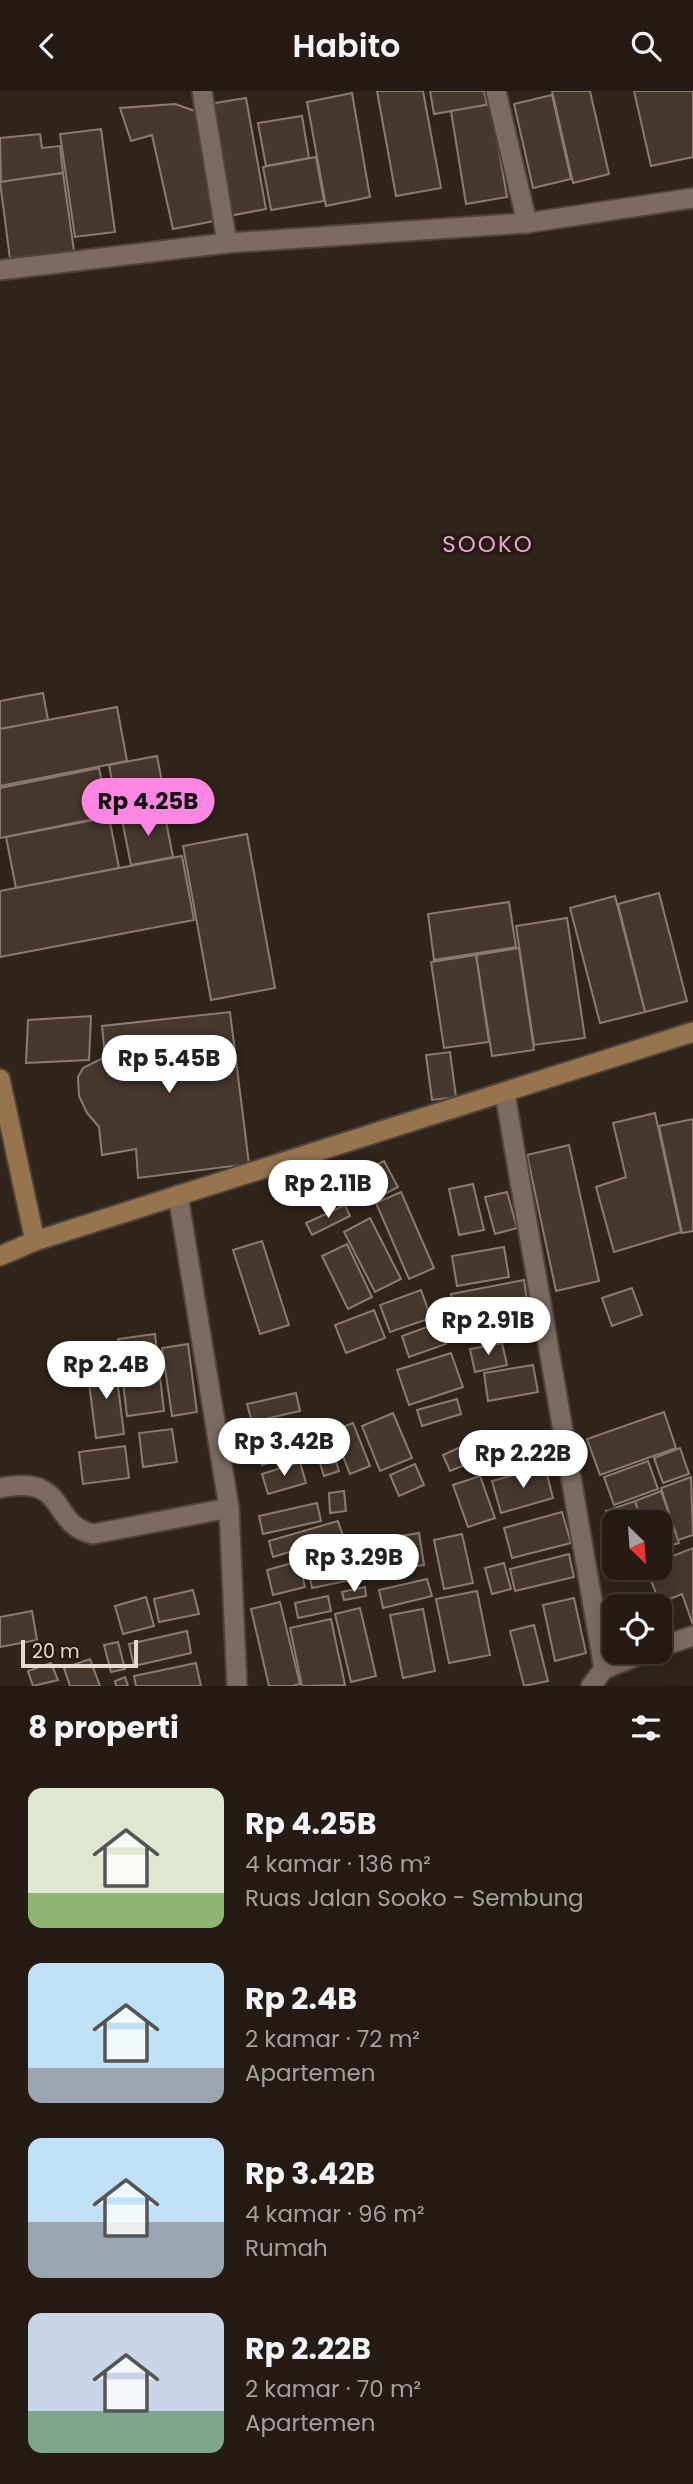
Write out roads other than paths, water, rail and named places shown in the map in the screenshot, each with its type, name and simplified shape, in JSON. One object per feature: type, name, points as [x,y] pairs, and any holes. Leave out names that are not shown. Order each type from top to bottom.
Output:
[{"type":"main road","points":[[0,1256],[35,1241],[505,1094],[693,1031]]},
{"type":"main road","points":[[0,1079],[35,1241]]},
{"type":"street","points":[[202,91],[227,243]]},
{"type":"street","points":[[496,91],[527,223]]},
{"type":"street","points":[[0,270],[227,243],[527,223],[693,198]]},
{"type":"street","points":[[505,1094],[604,1669]]},
{"type":"street","points":[[178,1195],[229,1508],[237,1686]]},
{"type":"street","points":[[0,1488],[23,1483],[38,1486],[50,1493],[80,1531],[93,1534],[229,1508]]},
{"type":"street","points":[[672,1643],[693,1636]]},
{"type":"street","points":[[591,1686],[604,1669],[617,1664]]},
{"type":"district","name":"SOOKO","points":[[488,544]]}]
